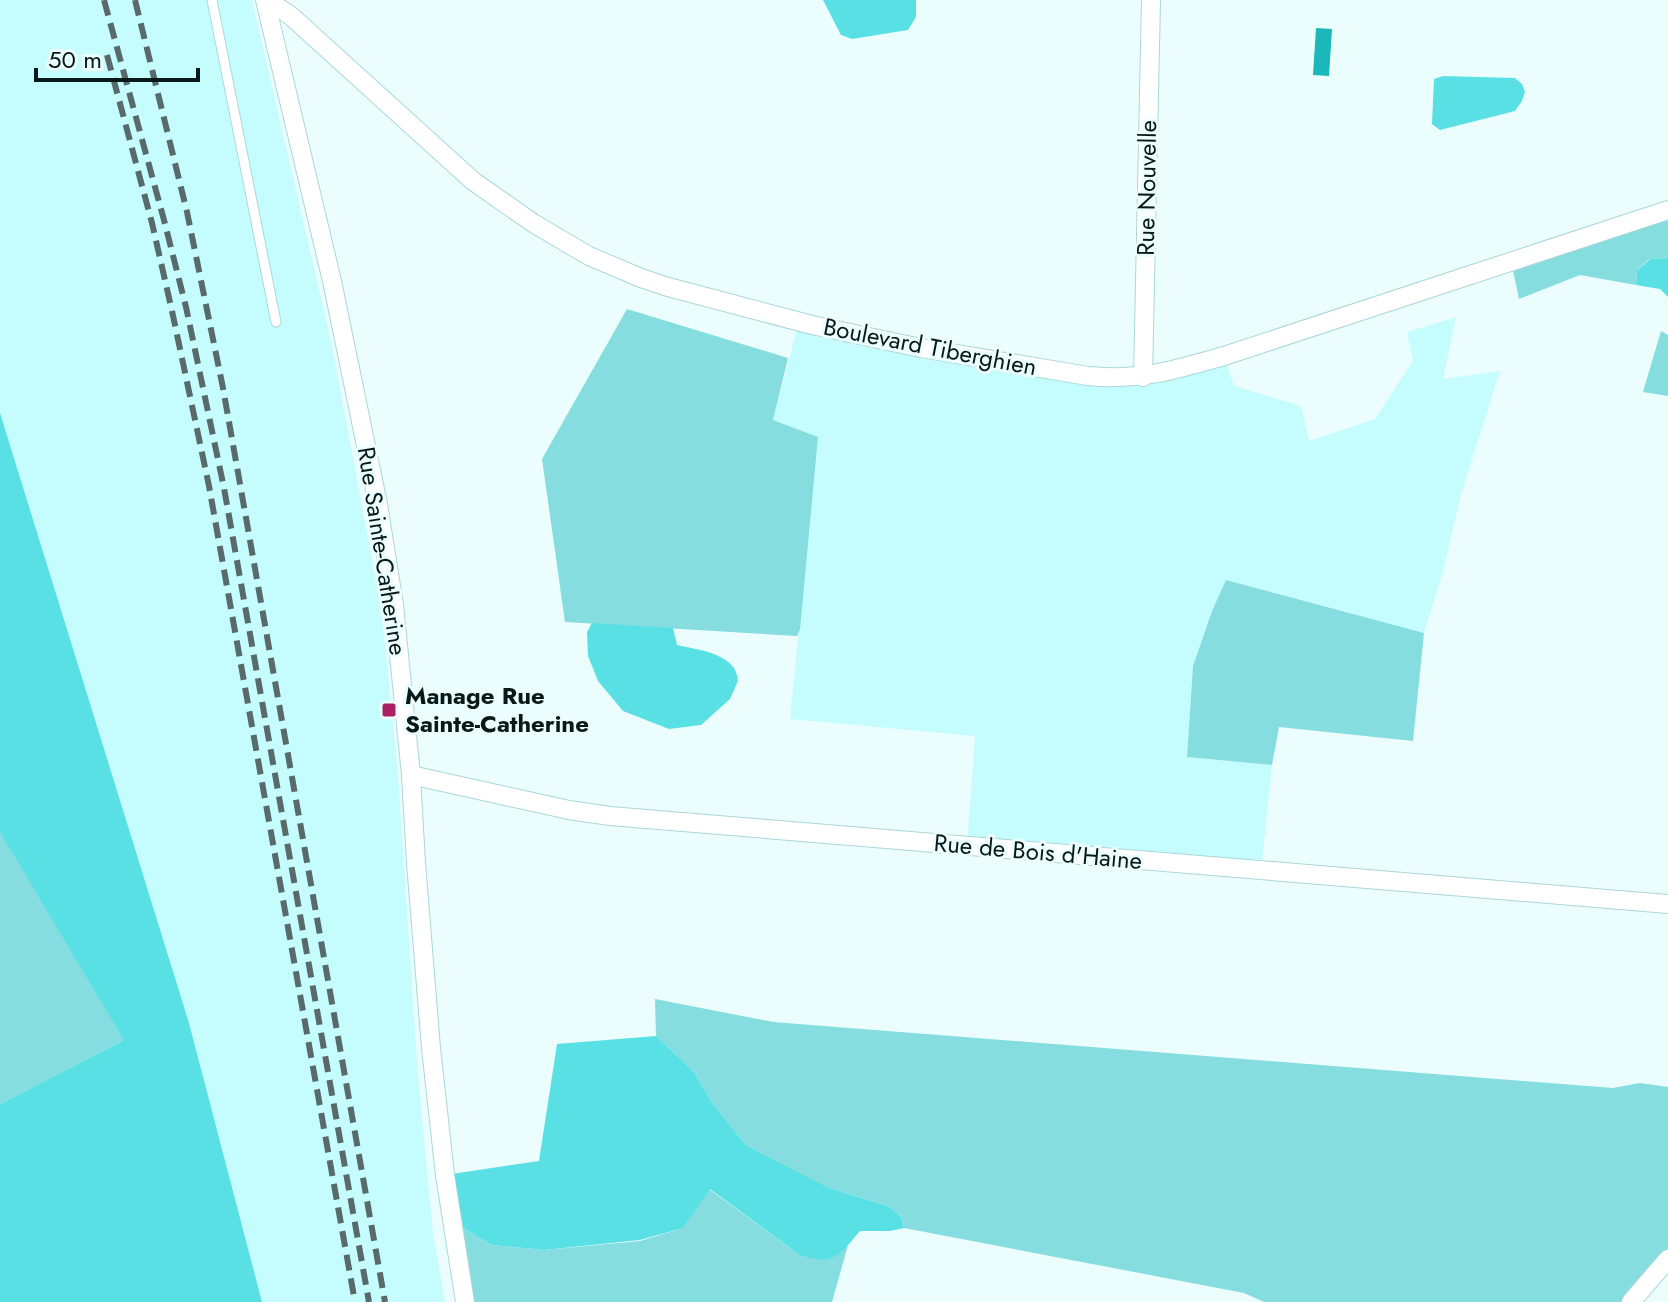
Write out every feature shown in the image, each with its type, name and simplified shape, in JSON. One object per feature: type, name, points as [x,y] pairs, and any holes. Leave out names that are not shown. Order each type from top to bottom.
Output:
[{"type":"street","name":"Boulevard Tiberghien","points":[[266,0],[291,16],[473,181],[589,256],[668,287],[812,325],[921,348],[1088,376],[1143,377],[1224,356],[1668,210]]},
{"type":"street","name":"Rue Sainte-Catherine","points":[[266,0],[332,281],[378,504],[394,605],[411,775],[431,1048],[445,1175],[465,1302]]},
{"type":"street","name":"Rue Nouvelle","points":[[1143,377],[1151,0]]},
{"type":"street","name":"Rue de Bois d'Haine","points":[[411,775],[610,816],[1668,904]]},
{"type":"street","points":[[1631,1302],[1668,1259]]},
{"type":"lane","points":[[212,0],[276,322]]},
{"type":"shaded area","points":[[0,0],[252,0],[332,346],[382,613],[398,774],[417,1063],[433,1234],[445,1302],[262,1302],[189,1023],[0,413]]},
{"type":"shaded area","points":[[823,0],[916,0],[916,17],[908,30],[852,39],[841,35]]},
{"type":"shaded area","points":[[1316,28],[1332,29],[1329,76],[1313,75]]},
{"type":"shaded area","points":[[1443,76],[1515,78],[1525,92],[1515,111],[1440,130],[1432,124],[1434,79]]},
{"type":"shaded area","points":[[1668,210],[1668,258],[1649,259],[1637,271],[1636,285],[1580,275],[1519,299],[1511,261]]},
{"type":"shaded area","points":[[1668,258],[1668,297],[1660,289],[1636,285],[1637,271],[1650,259]]},
{"type":"shaded area","points":[[627,309],[788,358],[773,420],[818,437],[797,636],[565,622],[542,459]]},
{"type":"shaded area","points":[[1456,317],[1443,379],[1500,371],[1461,494],[1443,571],[1424,633],[1227,580],[1212,611],[1193,666],[1187,757],[1272,765],[1261,871],[967,846],[975,736],[790,719],[818,437],[773,420],[799,321],[1079,374],[1224,356],[1234,386],[1301,406],[1309,441],[1375,419],[1413,361],[1407,332]]},
{"type":"shaded area","points":[[1661,331],[1668,335],[1668,396],[1643,392]]},
{"type":"shaded area","points":[[0,413],[124,1040],[0,1104]]},
{"type":"shaded area","points":[[0,413],[189,1023],[262,1302],[0,1302],[0,1104],[124,1040],[0,832]]},
{"type":"shaded area","points":[[1226,580],[1424,633],[1413,741],[1279,727],[1272,765],[1187,757],[1193,666]]},
{"type":"shaded area","points":[[592,623],[673,628],[677,645],[716,655],[734,668],[738,681],[730,699],[701,725],[669,729],[623,711],[598,681],[588,656],[587,632]]},
{"type":"shaded area","points":[[655,999],[773,1022],[1613,1088],[1640,1083],[1668,1087],[1668,1259],[1631,1302],[1264,1302],[1244,1293],[904,1228],[901,1217],[890,1207],[830,1188],[746,1145],[713,1104],[694,1072],[656,1036]]},
{"type":"shaded area","points":[[656,1036],[694,1072],[713,1104],[746,1145],[830,1188],[890,1207],[901,1217],[904,1228],[860,1231],[842,1251],[829,1259],[801,1256],[710,1189],[683,1228],[640,1240],[544,1250],[492,1245],[452,1219],[445,1175],[539,1161],[557,1044]]},
{"type":"shaded area","points":[[709,1189],[801,1256],[829,1259],[848,1245],[832,1302],[465,1302],[452,1219],[492,1245],[544,1250],[640,1241],[683,1228]]},
{"type":"railway","points":[[104,0],[186,307],[224,488],[369,1302]]},
{"type":"railway","points":[[135,0],[187,212],[223,388],[385,1302]]},
{"type":"railway","points":[[107,55],[152,223],[209,486],[355,1302]]},
{"type":"place","name":"Manage Rue Sainte-Catherine","points":[[389,710]]}]
